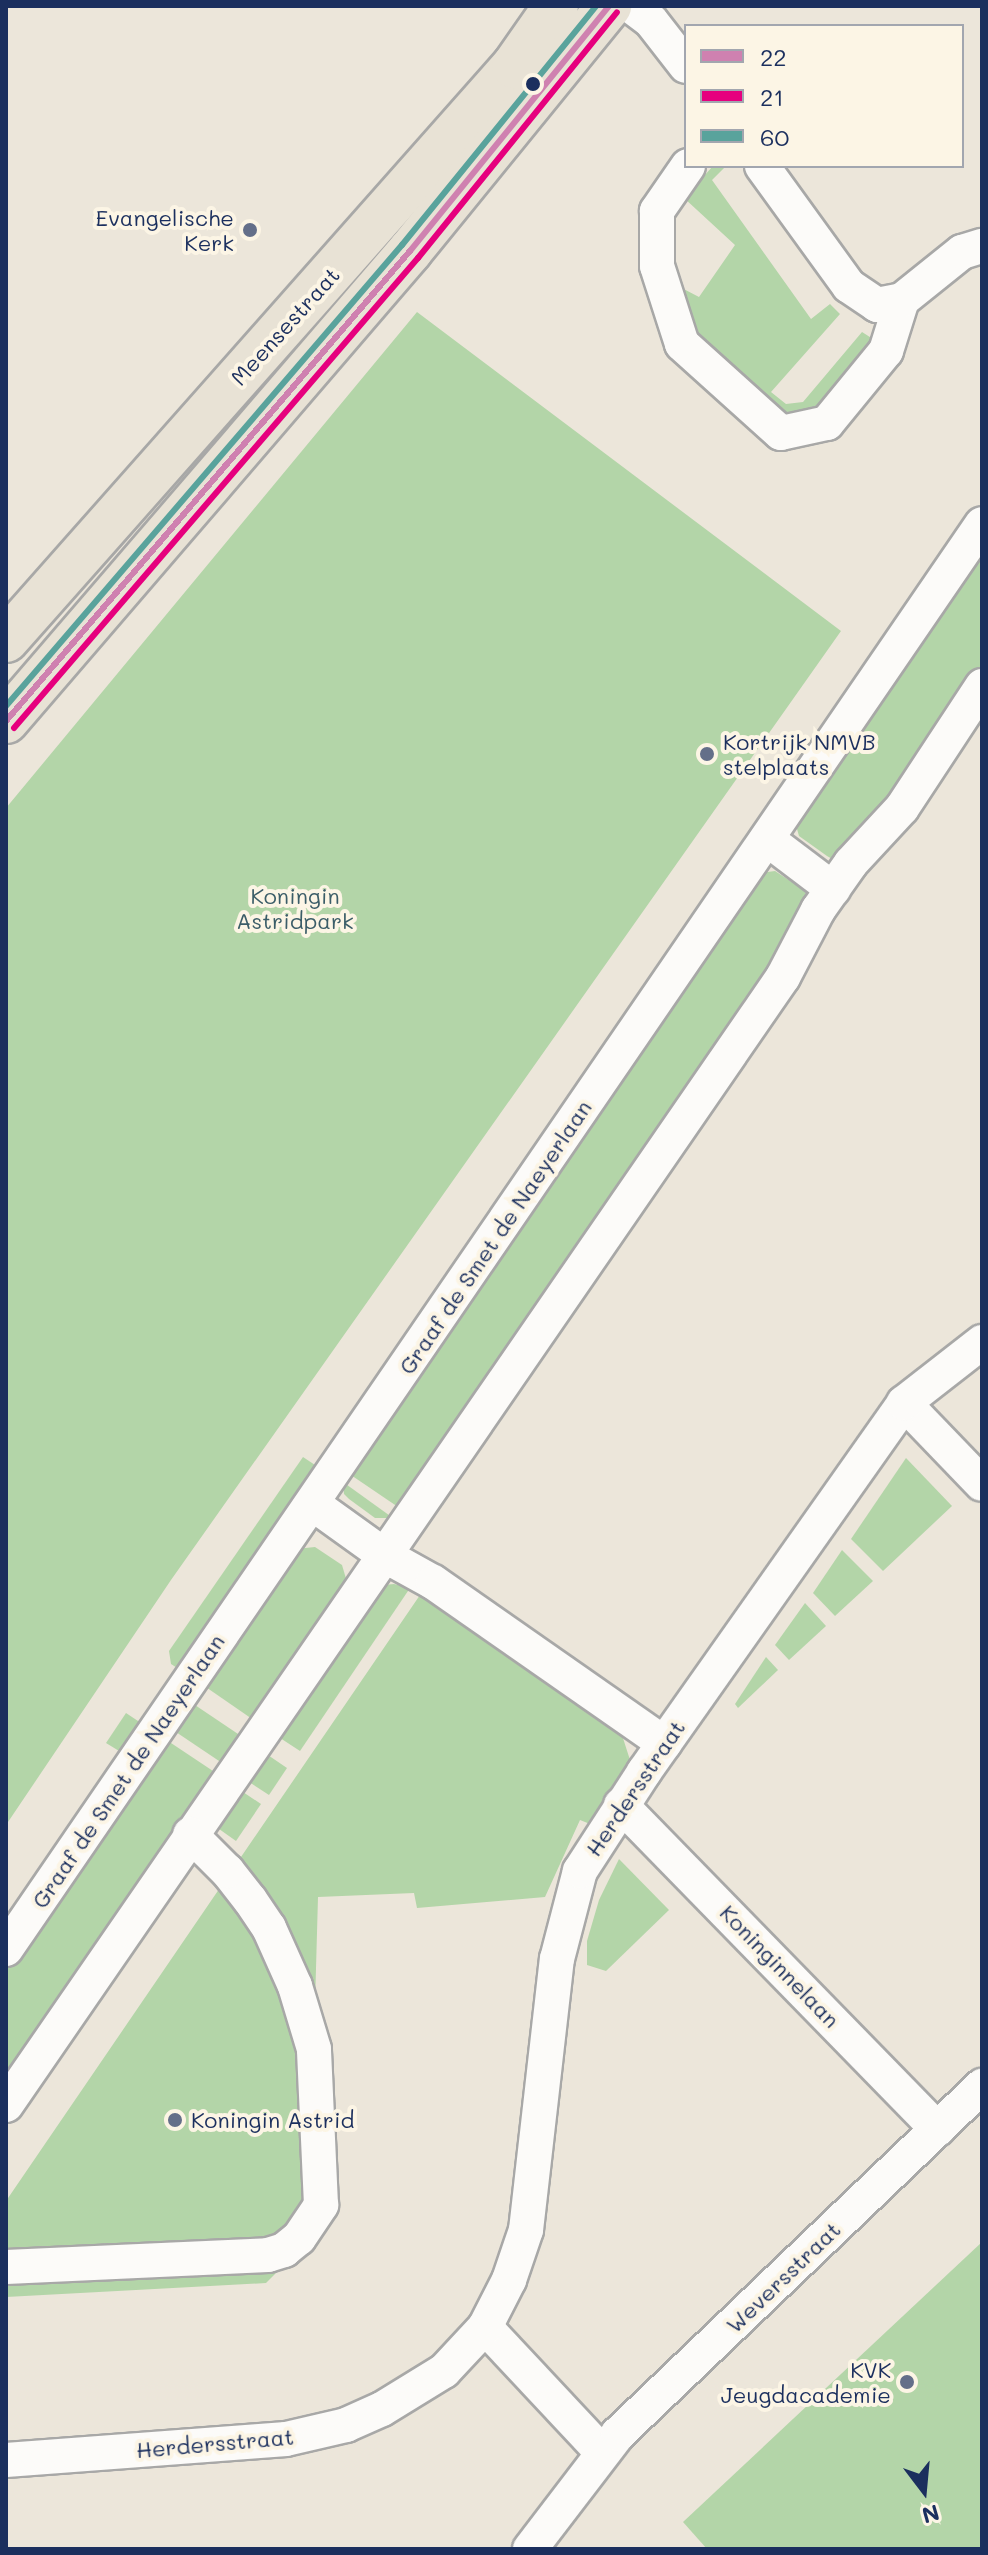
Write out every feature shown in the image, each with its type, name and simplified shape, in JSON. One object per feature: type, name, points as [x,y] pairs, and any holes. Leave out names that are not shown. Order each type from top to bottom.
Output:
[{"type":"main road","name":"Meensestraat","points":[[6,640],[503,78],[556,6]]},
{"type":"main road","name":"Meensestraat","points":[[6,721],[410,251],[609,6]]},
{"type":"street","points":[[631,6],[651,21],[684,63]]},
{"type":"street","points":[[687,168],[657,211],[657,266],[682,344],[781,433],[827,423],[886,351],[902,300]]},
{"type":"street","points":[[763,168],[849,286],[877,305],[902,300],[962,252],[982,246]]},
{"type":"street","name":"Graaf de Smet de Naeyerlaan","points":[[6,1949],[982,524]]},
{"type":"street","points":[[6,2105],[783,977],[833,889],[851,863],[902,808],[982,686]]},
{"type":"street","points":[[767,839],[833,889]]},
{"type":"street","name":"Herdersstraat","points":[[6,2460],[286,2439],[346,2425],[382,2409],[444,2371],[485,2327],[509,2280],[526,2230],[557,1959],[574,1884],[621,1805],[904,1403],[982,1342]]},
{"type":"street","points":[[904,1403],[982,1484]]},
{"type":"street","points":[[313,1504],[384,1555],[433,1582],[664,1743]]},
{"type":"street","name":"Koninginnelaan","points":[[621,1805],[937,2129]]},
{"type":"street","points":[[6,2267],[268,2255],[284,2250],[299,2238],[321,2205],[323,2180],[314,2049],[295,1986],[269,1928],[250,1900],[227,1871],[190,1834]]},
{"type":"street","name":"Weversstraat","points":[[530,2549],[602,2452],[982,2086]]},
{"type":"street","points":[[485,2327],[602,2452]]},
{"type":"green space","points":[[711,168],[724,168],[712,180],[811,319],[830,304],[840,314],[771,392],[786,404],[803,402],[862,332],[873,339],[816,409],[781,418],[745,390],[751,381],[679,322],[676,285],[699,297],[735,245],[684,198]]},
{"type":"green space","name":"Koningin Astridpark","points":[[417,312],[841,631],[171,1580],[6,1825],[6,808]]},
{"type":"green space","points":[[982,544],[982,666],[856,849],[834,860],[799,836],[795,822]]},
{"type":"green space","points":[[775,871],[804,890],[810,914],[401,1509],[345,1471],[761,873]]},
{"type":"green space","points":[[303,1457],[321,1469],[182,1671],[171,1664],[169,1651]]},
{"type":"green space","points":[[906,1458],[952,1506],[883,1571],[851,1539]]},
{"type":"green space","points":[[343,1482],[393,1518],[375,1518],[344,1494]]},
{"type":"green space","points":[[315,1547],[342,1565],[347,1582],[255,1721],[200,1683],[296,1549]]},
{"type":"green space","points":[[842,1550],[873,1581],[835,1616],[813,1593]]},
{"type":"green space","points":[[384,1585],[410,1588],[300,1751],[274,1734]]},
{"type":"green space","points":[[420,1595],[622,1735],[630,1760],[626,1773],[590,1824],[580,1820],[545,1897],[417,1908],[414,1893],[318,1897],[313,2076],[320,2182],[293,2256],[266,2283],[6,2297],[6,2201]]},
{"type":"green space","points":[[805,1603],[826,1626],[789,1660],[775,1645]]},
{"type":"green space","points":[[766,1657],[778,1670],[738,1708],[735,1704]]},
{"type":"green space","points":[[189,1701],[244,1738],[225,1765],[170,1728]]},
{"type":"green space","points":[[126,1713],[144,1725],[124,1754],[106,1743]]},
{"type":"green space","points":[[162,1737],[219,1775],[6,2084],[6,1964]]},
{"type":"green space","points":[[262,1751],[287,1768],[269,1795],[243,1778]]},
{"type":"green space","points":[[237,1788],[261,1804],[236,1841],[212,1824]]},
{"type":"green space","points":[[619,1859],[669,1910],[606,1971],[587,1965],[587,1941],[599,1900]]},
{"type":"green space","name":"KVK Jeugdacademie","points":[[982,2242],[982,2549],[707,2549],[683,2522]]},
{"type":"transit line","name":"60","points":[[6,706],[402,245],[596,6]]},
{"type":"transit line","name":"22","points":[[6,721],[410,251],[609,6]]},
{"type":"transit line","name":"21","points":[[14,728],[418,258],[617,12]]},
{"type":"place","name":"Evangelische Kerk","points":[[250,230]]},
{"type":"place","name":"Kortrijk NMVB stelplaats","points":[[707,754]]},
{"type":"place","name":"Koningin Astrid","points":[[175,2120]]},
{"type":"place","name":"KVK Jeugdacademie","points":[[907,2382]]}]
